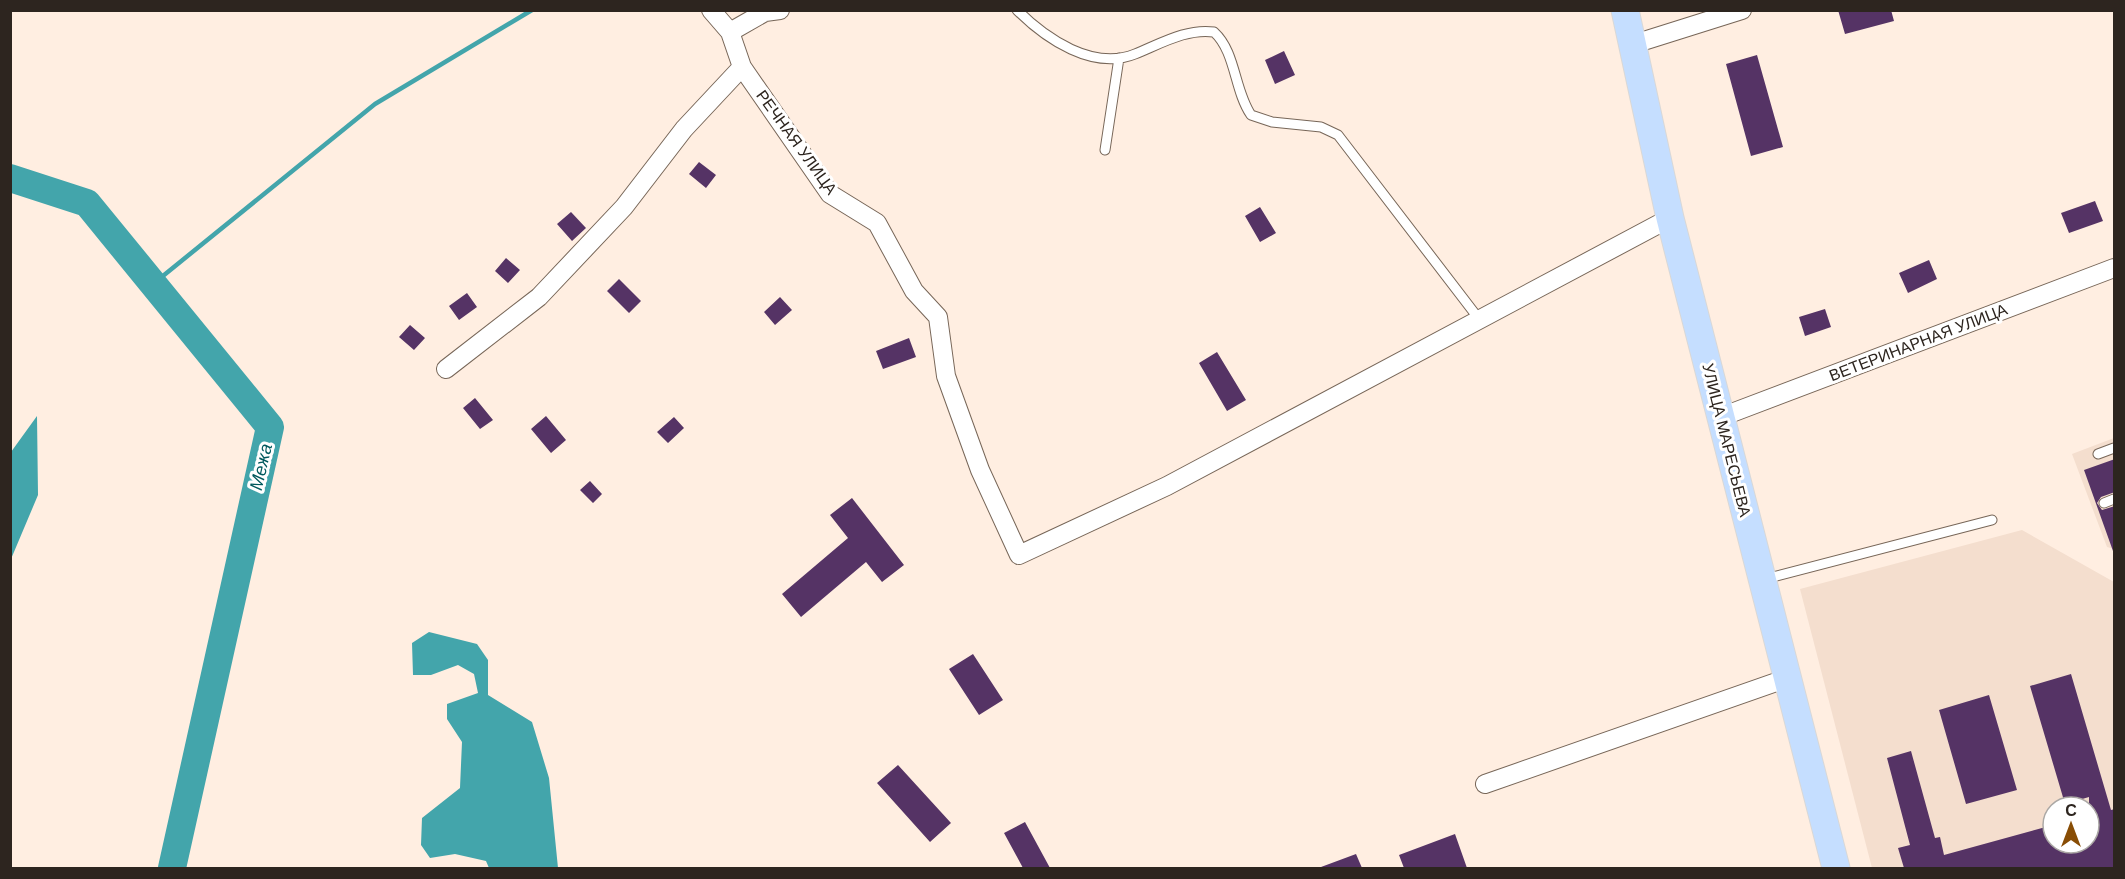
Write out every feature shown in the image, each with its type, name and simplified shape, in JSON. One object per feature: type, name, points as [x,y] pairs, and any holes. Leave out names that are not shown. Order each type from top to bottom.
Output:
[{"type":"main road","name":"УЛИЦА МАРЕСЬЕВА","points":[[1625,10],[1670,218],[1785,679],[1797,712],[1836,868]]},
{"type":"street","name":"РЕЧНАЯ УЛИЦА","points":[[711,10],[730,32],[742,67],[830,194],[877,223],[914,291],[938,317],[946,376],[980,470],[1019,555],[1167,486],[1479,320]]},
{"type":"street","points":[[730,32],[765,12],[780,10]]},
{"type":"street","points":[[1634,44],[1742,10]]},
{"type":"street","points":[[446,369],[539,297],[624,207],[684,129],[742,67]]},
{"type":"street","points":[[1479,320],[1670,218]]},
{"type":"street","name":"ВЕТЕРИНАРНАЯ УЛИЦА","points":[[1721,417],[2115,268]]},
{"type":"street","points":[[1485,783],[1785,679]]},
{"type":"lane","points":[[1017,10],[1059,44],[1088,55],[1119,58],[1193,32],[1214,32],[1227,52],[1240,97],[1251,115],[1272,122],[1310,124],[1338,135],[1357,155],[1479,320]]},
{"type":"lane","points":[[1105,150],[1119,58]]},
{"type":"lane","points":[[2098,454],[2115,448]]},
{"type":"lane","points":[[2104,503],[2115,499]]},
{"type":"lane","points":[[1762,580],[1992,520]]},
{"type":"shaded area","points":[[2114,438],[2114,549],[2107,547],[2072,454]]},
{"type":"shaded area","points":[[2022,530],[2114,582],[2114,868],[1872,868],[1800,589]]},
{"type":"water","points":[[37,416],[38,495],[11,559],[11,452]]},
{"type":"water","points":[[429,632],[477,644],[488,660],[488,695],[532,722],[549,778],[558,868],[489,868],[486,861],[455,854],[430,858],[421,845],[422,818],[460,788],[462,742],[447,719],[447,704],[478,693],[474,674],[458,665],[431,675],[413,675],[412,643]]},
{"type":"building","points":[[1838,10],[1891,10],[1894,21],[1845,34]]},
{"type":"building","points":[[1284,51],[1295,75],[1275,84],[1265,60]]},
{"type":"building","points":[[1757,55],[1783,147],[1751,156],[1726,64]]},
{"type":"building","points":[[699,162],[716,175],[706,188],[689,174]]},
{"type":"building","points":[[2095,201],[2103,221],[2069,233],[2061,213]]},
{"type":"building","points":[[1260,207],[1276,233],[1260,242],[1245,216]]},
{"type":"building","points":[[571,212],[586,228],[572,241],[557,224]]},
{"type":"building","points":[[506,258],[520,270],[508,283],[495,271]]},
{"type":"building","points":[[1929,260],[1937,279],[1908,293],[1899,273]]},
{"type":"building","points":[[619,279],[641,301],[629,313],[607,291]]},
{"type":"building","points":[[467,293],[477,307],[459,320],[449,306]]},
{"type":"building","points":[[780,297],[792,310],[775,325],[764,312]]},
{"type":"building","points":[[1825,309],[1831,327],[1805,336],[1799,317]]},
{"type":"building","points":[[410,325],[425,338],[414,350],[399,337]]},
{"type":"building","points":[[909,338],[916,357],[883,369],[876,351]]},
{"type":"building","points":[[1217,352],[1246,400],[1227,411],[1199,363]]},
{"type":"building","points":[[475,398],[493,420],[480,429],[463,408]]},
{"type":"building","points":[[546,416],[566,440],[551,453],[531,429]]},
{"type":"building","points":[[674,417],[684,428],[668,443],[657,432]]},
{"type":"building","points":[[2115,459],[2115,492],[2101,497],[2097,503],[2102,510],[2115,506],[2113,551],[2084,470]]},
{"type":"building","points":[[590,481],[602,494],[593,503],[580,490]]},
{"type":"building","points":[[852,498],[904,565],[882,582],[866,562],[801,617],[782,594],[848,538],[830,515]]},
{"type":"building","points":[[973,654],[1003,700],[979,715],[949,669]]},
{"type":"building","points":[[2071,674],[2111,810],[2115,809],[2115,868],[1904,868],[1898,848],[1910,845],[1887,758],[1911,751],[1935,838],[1940,837],[1944,855],[2041,828],[2041,855],[2101,855],[2101,795],[2062,795],[2030,686]]},
{"type":"building","points":[[1989,695],[2017,790],[1966,804],[1939,710]]},
{"type":"building","points":[[898,765],[951,823],[930,842],[877,783]]},
{"type":"building","points":[[1025,822],[1050,868],[1023,868],[1004,833]]},
{"type":"building","points":[[1455,834],[1467,868],[1404,868],[1399,855]]},
{"type":"building","points":[[1356,854],[1362,868],[1321,868],[1321,867]]},
{"type":"waterway","points":[[153,284],[375,104],[532,10]]},
{"type":"waterway","name":"Межа","points":[[10,178],[87,203],[270,427],[172,868]]}]
